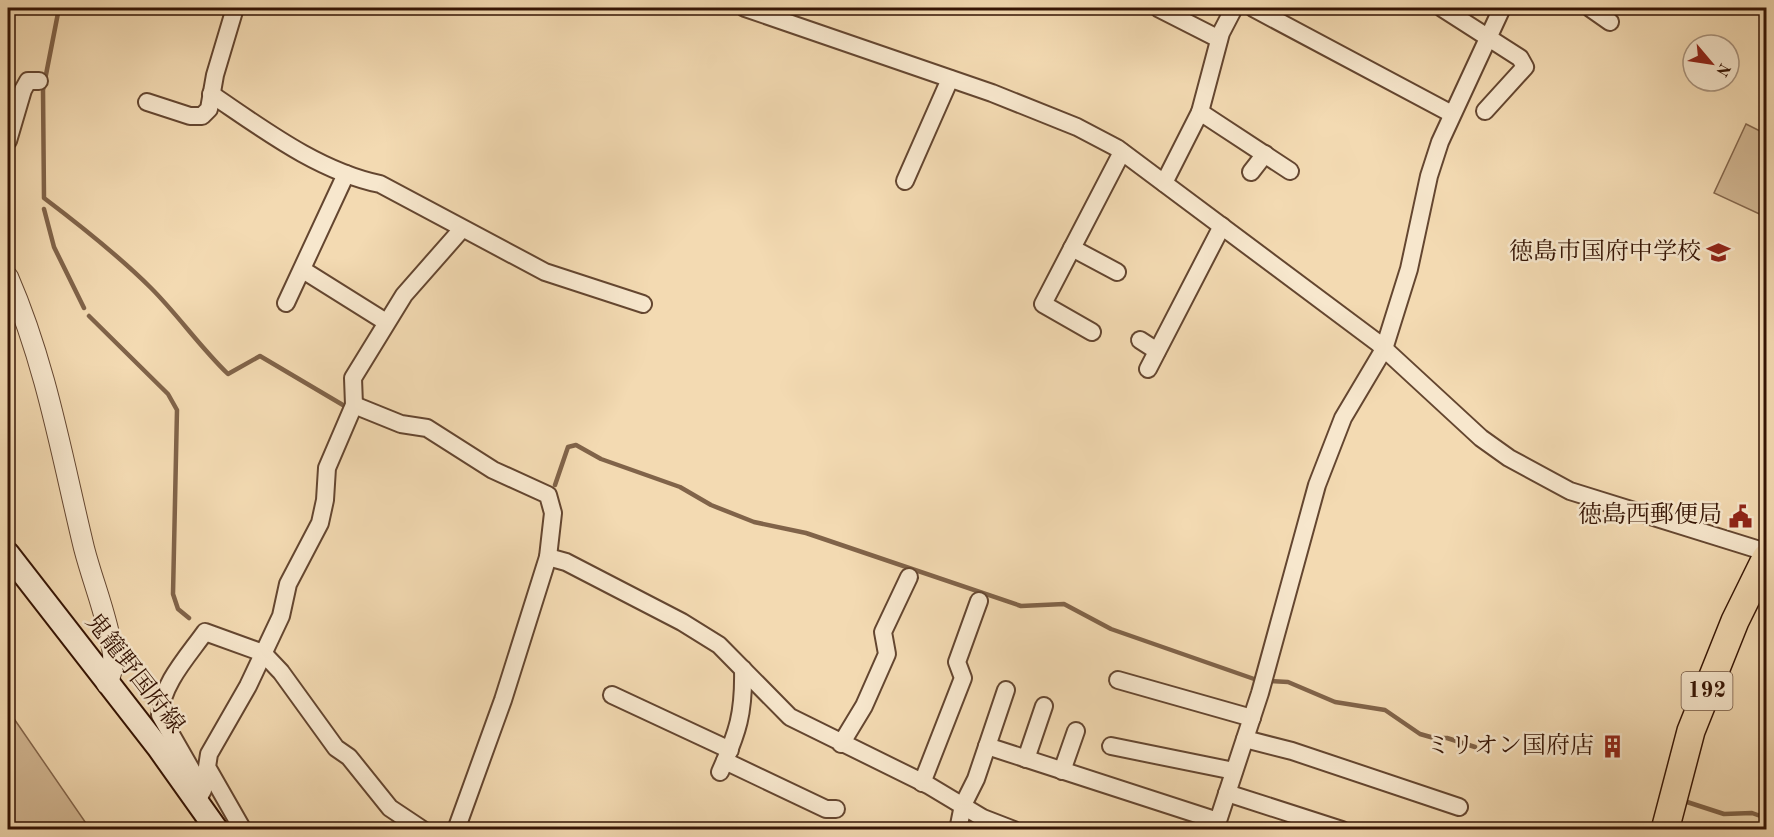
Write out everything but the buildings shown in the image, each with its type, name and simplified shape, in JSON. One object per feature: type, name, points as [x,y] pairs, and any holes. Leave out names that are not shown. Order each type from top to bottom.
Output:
[{"type":"highway","name":"192","points":[[1665,830],[1691,731],[1735,621],[1767,558]]},
{"type":"main road","name":"鬼籠野国府線","points":[[8,554],[217,830]]},
{"type":"street","points":[[147,102],[190,116],[202,116],[208,110],[235,8]]},
{"type":"street","points":[[745,8],[950,79],[1077,127],[1122,152],[1222,226],[1384,349],[1481,438],[1540,475],[1579,494],[1767,552]]},
{"type":"street","points":[[1158,8],[1220,39]]},
{"type":"street","points":[[1164,183],[1200,112],[1220,39],[1234,8]]},
{"type":"street","points":[[1253,8],[1452,114]]},
{"type":"street","points":[[1442,8],[1520,58],[1525,67],[1485,111]]},
{"type":"street","points":[[987,746],[1217,825],[1252,718],[1317,484],[1343,418],[1384,349],[1409,269],[1429,176],[1452,114],[1502,8]]},
{"type":"street","points":[[1590,8],[1610,22]]},
{"type":"street","points":[[905,181],[950,79]]},
{"type":"street","points":[[8,141],[23,90],[28,81],[39,81]]},
{"type":"street","points":[[211,94],[266,131],[346,174],[380,184],[545,272],[643,304]]},
{"type":"street","points":[[1200,112],[1290,171]]},
{"type":"street","points":[[1092,332],[1043,304],[1122,152]]},
{"type":"street","points":[[1251,172],[1265,154]]},
{"type":"street","points":[[286,303],[346,174]]},
{"type":"street","points":[[1148,369],[1178,295],[1222,226]]},
{"type":"street","points":[[243,830],[207,767],[209,754],[281,616],[288,584],[320,523],[325,500],[327,468],[354,405],[353,378],[404,295],[462,229]]},
{"type":"street","points":[[1072,248],[1117,272]]},
{"type":"street","points":[[303,270],[386,322]]},
{"type":"street","points":[[8,277],[26,319],[42,369],[89,569],[112,652],[114,668],[108,684]]},
{"type":"street","points":[[1140,340],[1157,351]]},
{"type":"street","points":[[354,405],[402,424],[427,428],[493,471],[548,495],[553,513],[548,557],[503,700],[456,830]]},
{"type":"street","points":[[548,557],[566,562],[682,622],[719,645],[790,717],[922,783],[983,818],[1014,830]]},
{"type":"street","points":[[841,744],[864,706],[887,654],[883,632],[909,577]]},
{"type":"street","points":[[922,783],[963,678],[957,662],[979,601]]},
{"type":"street","points":[[197,801],[203,790],[160,715],[160,702],[173,678],[205,632],[263,653],[281,672],[336,748],[349,757],[390,808],[423,830]]},
{"type":"street","points":[[725,761],[744,705],[743,669]]},
{"type":"street","points":[[1118,680],[1252,718]]},
{"type":"street","points":[[958,830],[963,805],[976,778],[1006,690]]},
{"type":"street","points":[[612,695],[725,761],[826,809],[836,809]]},
{"type":"street","points":[[1026,759],[1044,706]]},
{"type":"street","points":[[1062,771],[1076,730]]},
{"type":"street","points":[[1245,740],[1292,752],[1459,807]]},
{"type":"street","points":[[1111,746],[1234,771]]},
{"type":"street","points":[[1227,793],[1342,830]]},
{"type":"shaded area","points":[[1746,124],[1766,134],[1766,217],[1714,193]]},
{"type":"shaded area","points":[[8,710],[90,829],[8,829]]},
{"type":"waterway","points":[[59,8],[43,90],[44,198],[99,241],[138,276],[161,298],[228,374],[260,356],[348,408]]},
{"type":"waterway","points":[[44,209],[54,247],[84,308]]},
{"type":"waterway","points":[[89,316],[168,394],[177,410],[173,594],[178,609],[189,618]]},
{"type":"waterway","points":[[555,485],[568,447],[576,445],[601,459],[680,487],[711,505],[754,522],[806,533],[1021,606],[1064,604],[1111,629],[1257,680]]},
{"type":"waterway","points":[[1268,681],[1288,682],[1335,702],[1385,710],[1420,734],[1434,738],[1447,738],[1475,747]]},
{"type":"waterway","points":[[1684,801],[1724,814],[1752,813],[1766,818]]},
{"type":"place","name":"徳島市国府中学校","points":[[1719,253]]},
{"type":"place","name":"徳島西郵便局","points":[[1740,516]]},
{"type":"place","name":"ミリオン国府店","points":[[1612,747]]}]
